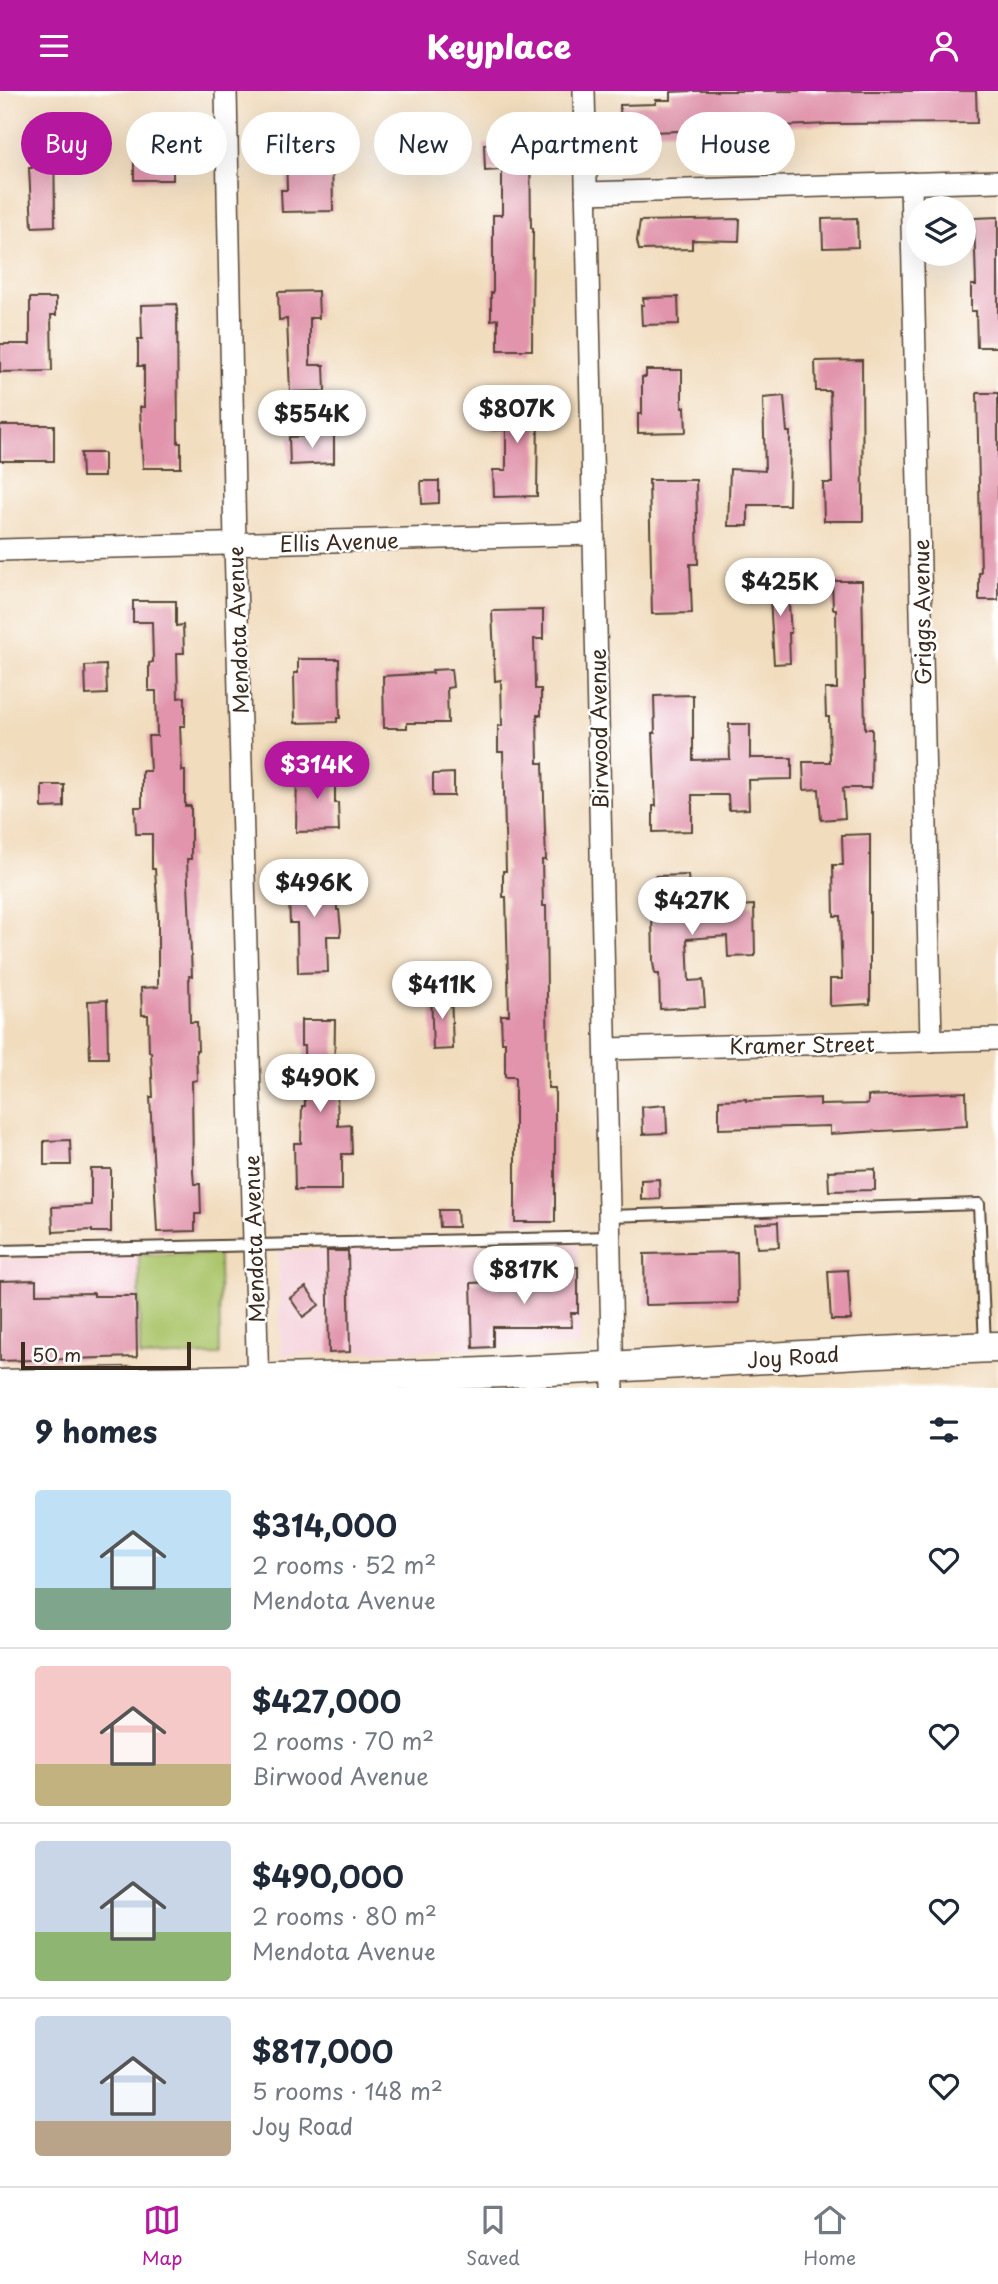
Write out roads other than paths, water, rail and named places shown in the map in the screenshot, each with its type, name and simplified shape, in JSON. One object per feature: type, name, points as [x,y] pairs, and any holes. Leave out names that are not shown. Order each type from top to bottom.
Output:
[{"type":"street","name":"Mendota Avenue","points":[[226,91],[257,1383]]},
{"type":"street","name":"Birwood Avenue","points":[[584,91],[613,1377]]},
{"type":"street","points":[[586,193],[998,181]]},
{"type":"street","name":"Griggs Avenue","points":[[911,183],[931,1041]]},
{"type":"street","name":"Ellis Avenue","points":[[0,549],[593,534]]},
{"type":"street","name":"Kramer Street","points":[[606,1049],[998,1039]]},
{"type":"street","name":"Joy Road","points":[[0,1385],[613,1377],[834,1353],[992,1348]]},
{"type":"lane","points":[[0,1251],[254,1244],[610,1227],[979,1203],[992,1348]]}]
